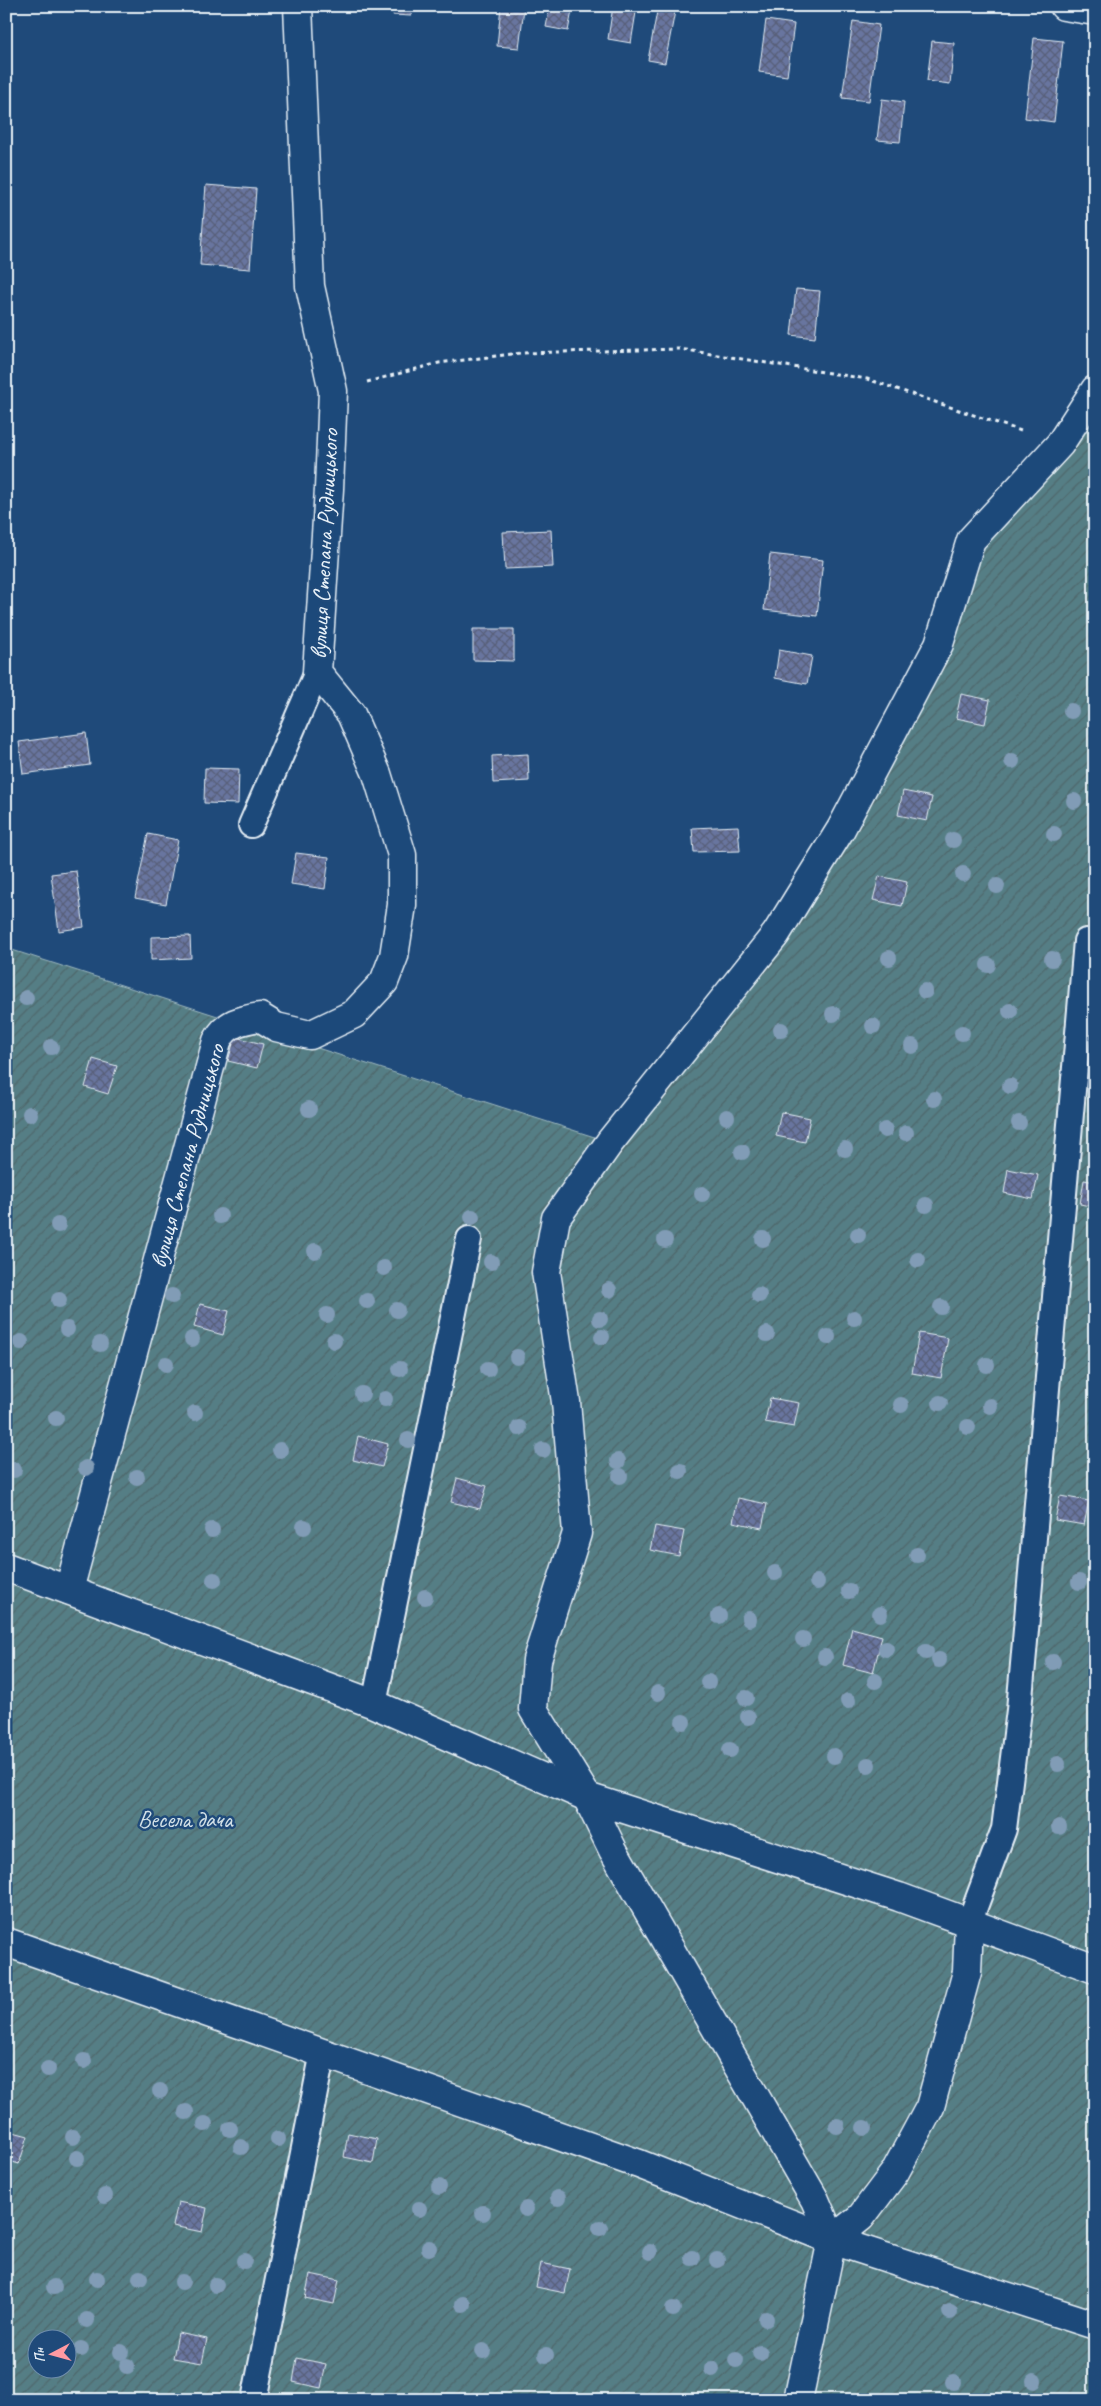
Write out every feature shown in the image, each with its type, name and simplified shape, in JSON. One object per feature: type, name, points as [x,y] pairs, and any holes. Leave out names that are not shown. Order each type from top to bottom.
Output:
[{"type":"street","name":"вулиця Степана Рудницького","points":[[69,1590],[220,1036],[222,1032],[239,1020],[260,1017],[276,1027],[310,1035],[354,1014],[384,982],[394,956],[402,905],[402,855],[378,774],[351,714],[317,672],[329,489],[332,391],[310,286],[298,6]]},
{"type":"street","points":[[1064,6],[1095,11]]},
{"type":"street","points":[[798,2400],[832,2240],[816,2200],[613,1850],[587,1797],[533,1709],[537,1660],[578,1533],[566,1402],[546,1272],[556,1218],[610,1142],[776,934],[841,829],[939,644],[971,540],[1060,444],[1095,390]]},
{"type":"street","points":[[6,1567],[374,1704],[587,1797],[889,1894],[1095,1969]]},
{"type":"street","points":[[832,2240],[861,2217],[895,2172],[930,2107],[967,1972],[970,1923]]},
{"type":"street","points":[[6,1942],[638,2164],[832,2240],[1095,2325]]},
{"type":"lane","points":[[251,824],[317,672]]},
{"type":"lane","points":[[970,1923],[1004,1829],[1019,1710],[1086,941]]},
{"type":"lane","points":[[374,1704],[469,1239]]},
{"type":"lane","points":[[254,2400],[323,2052]]},
{"type":"path","points":[[332,391],[439,363],[521,353],[680,349],[867,379],[1060,444]]},
{"type":"green space","name":"Весела дача","points":[[1095,390],[1095,2400],[6,2400],[6,946],[9,949],[610,1142],[841,829],[971,540]]},
{"type":"building","points":[[394,6],[412,6],[411,16],[393,15]]},
{"type":"building","points":[[501,6],[524,8],[519,48],[497,46]]},
{"type":"building","points":[[550,6],[573,6],[568,31],[546,27]]},
{"type":"building","points":[[613,6],[637,6],[631,43],[608,39]]},
{"type":"building","points":[[658,6],[676,6],[665,63],[648,60]]},
{"type":"building","points":[[766,20],[794,24],[787,76],[759,72]]},
{"type":"building","points":[[853,21],[879,25],[869,101],[842,98]]},
{"type":"building","points":[[1034,38],[1063,41],[1054,122],[1025,118]]},
{"type":"building","points":[[932,41],[954,43],[950,84],[927,81]]},
{"type":"building","points":[[882,99],[904,102],[900,142],[877,140]]},
{"type":"building","points":[[206,185],[256,189],[250,269],[200,265]]},
{"type":"building","points":[[796,289],[820,291],[815,338],[791,335]]},
{"type":"building","points":[[551,530],[553,567],[505,569],[503,532]]},
{"type":"building","points":[[770,554],[823,560],[817,616],[764,610]]},
{"type":"building","points":[[473,629],[514,629],[514,661],[473,660]]},
{"type":"building","points":[[779,650],[812,656],[807,684],[775,678]]},
{"type":"building","points":[[961,694],[990,700],[985,724],[956,718]]},
{"type":"building","points":[[86,733],[90,765],[23,774],[19,742]]},
{"type":"building","points":[[528,754],[529,781],[493,783],[492,756]]},
{"type":"building","points":[[205,768],[239,769],[238,804],[204,803]]},
{"type":"building","points":[[903,791],[932,797],[927,821],[898,815]]},
{"type":"building","points":[[738,826],[740,851],[694,852],[692,828]]},
{"type":"building","points":[[148,834],[178,840],[166,904],[135,898]]},
{"type":"building","points":[[296,853],[329,857],[325,889],[291,884]]},
{"type":"building","points":[[76,871],[84,927],[59,931],[51,874]]},
{"type":"building","points":[[879,876],[907,882],[902,906],[873,900]]},
{"type":"building","points":[[190,936],[191,958],[151,960],[151,937]]},
{"type":"building","points":[[235,1037],[263,1044],[257,1068],[228,1061]]},
{"type":"building","points":[[93,1059],[117,1066],[108,1094],[85,1087]]},
{"type":"building","points":[[781,1112],[810,1118],[805,1142],[776,1136]]},
{"type":"building","points":[[1008,1169],[1038,1175],[1033,1199],[1004,1193]]},
{"type":"building","points":[[1084,1180],[1095,1182],[1095,1207],[1080,1204]]},
{"type":"building","points":[[200,1304],[229,1311],[223,1335],[194,1327]]},
{"type":"building","points":[[919,1333],[948,1338],[941,1378],[912,1373]]},
{"type":"building","points":[[770,1398],[799,1403],[794,1427],[765,1422]]},
{"type":"building","points":[[358,1436],[388,1444],[382,1467],[353,1460]]},
{"type":"building","points":[[457,1478],[487,1486],[480,1509],[451,1502]]},
{"type":"building","points":[[1060,1496],[1089,1501],[1084,1525],[1055,1520]]},
{"type":"building","points":[[738,1498],[767,1504],[762,1528],[733,1522]]},
{"type":"building","points":[[655,1526],[684,1531],[679,1556],[650,1550]]},
{"type":"building","points":[[852,1628],[882,1636],[873,1673],[843,1665]]},
{"type":"building","points":[[6,2130],[28,2136],[19,2164],[6,2160]]},
{"type":"building","points":[[348,2133],[377,2139],[373,2163],[344,2157]]},
{"type":"building","points":[[178,2202],[207,2208],[202,2232],[173,2226]]},
{"type":"building","points":[[541,2263],[570,2269],[565,2293],[536,2287]]},
{"type":"building","points":[[310,2274],[339,2280],[334,2304],[305,2298]]},
{"type":"building","points":[[178,2333],[207,2339],[202,2363],[173,2358]]},
{"type":"building","points":[[297,2358],[326,2364],[321,2388],[293,2382]]}]
